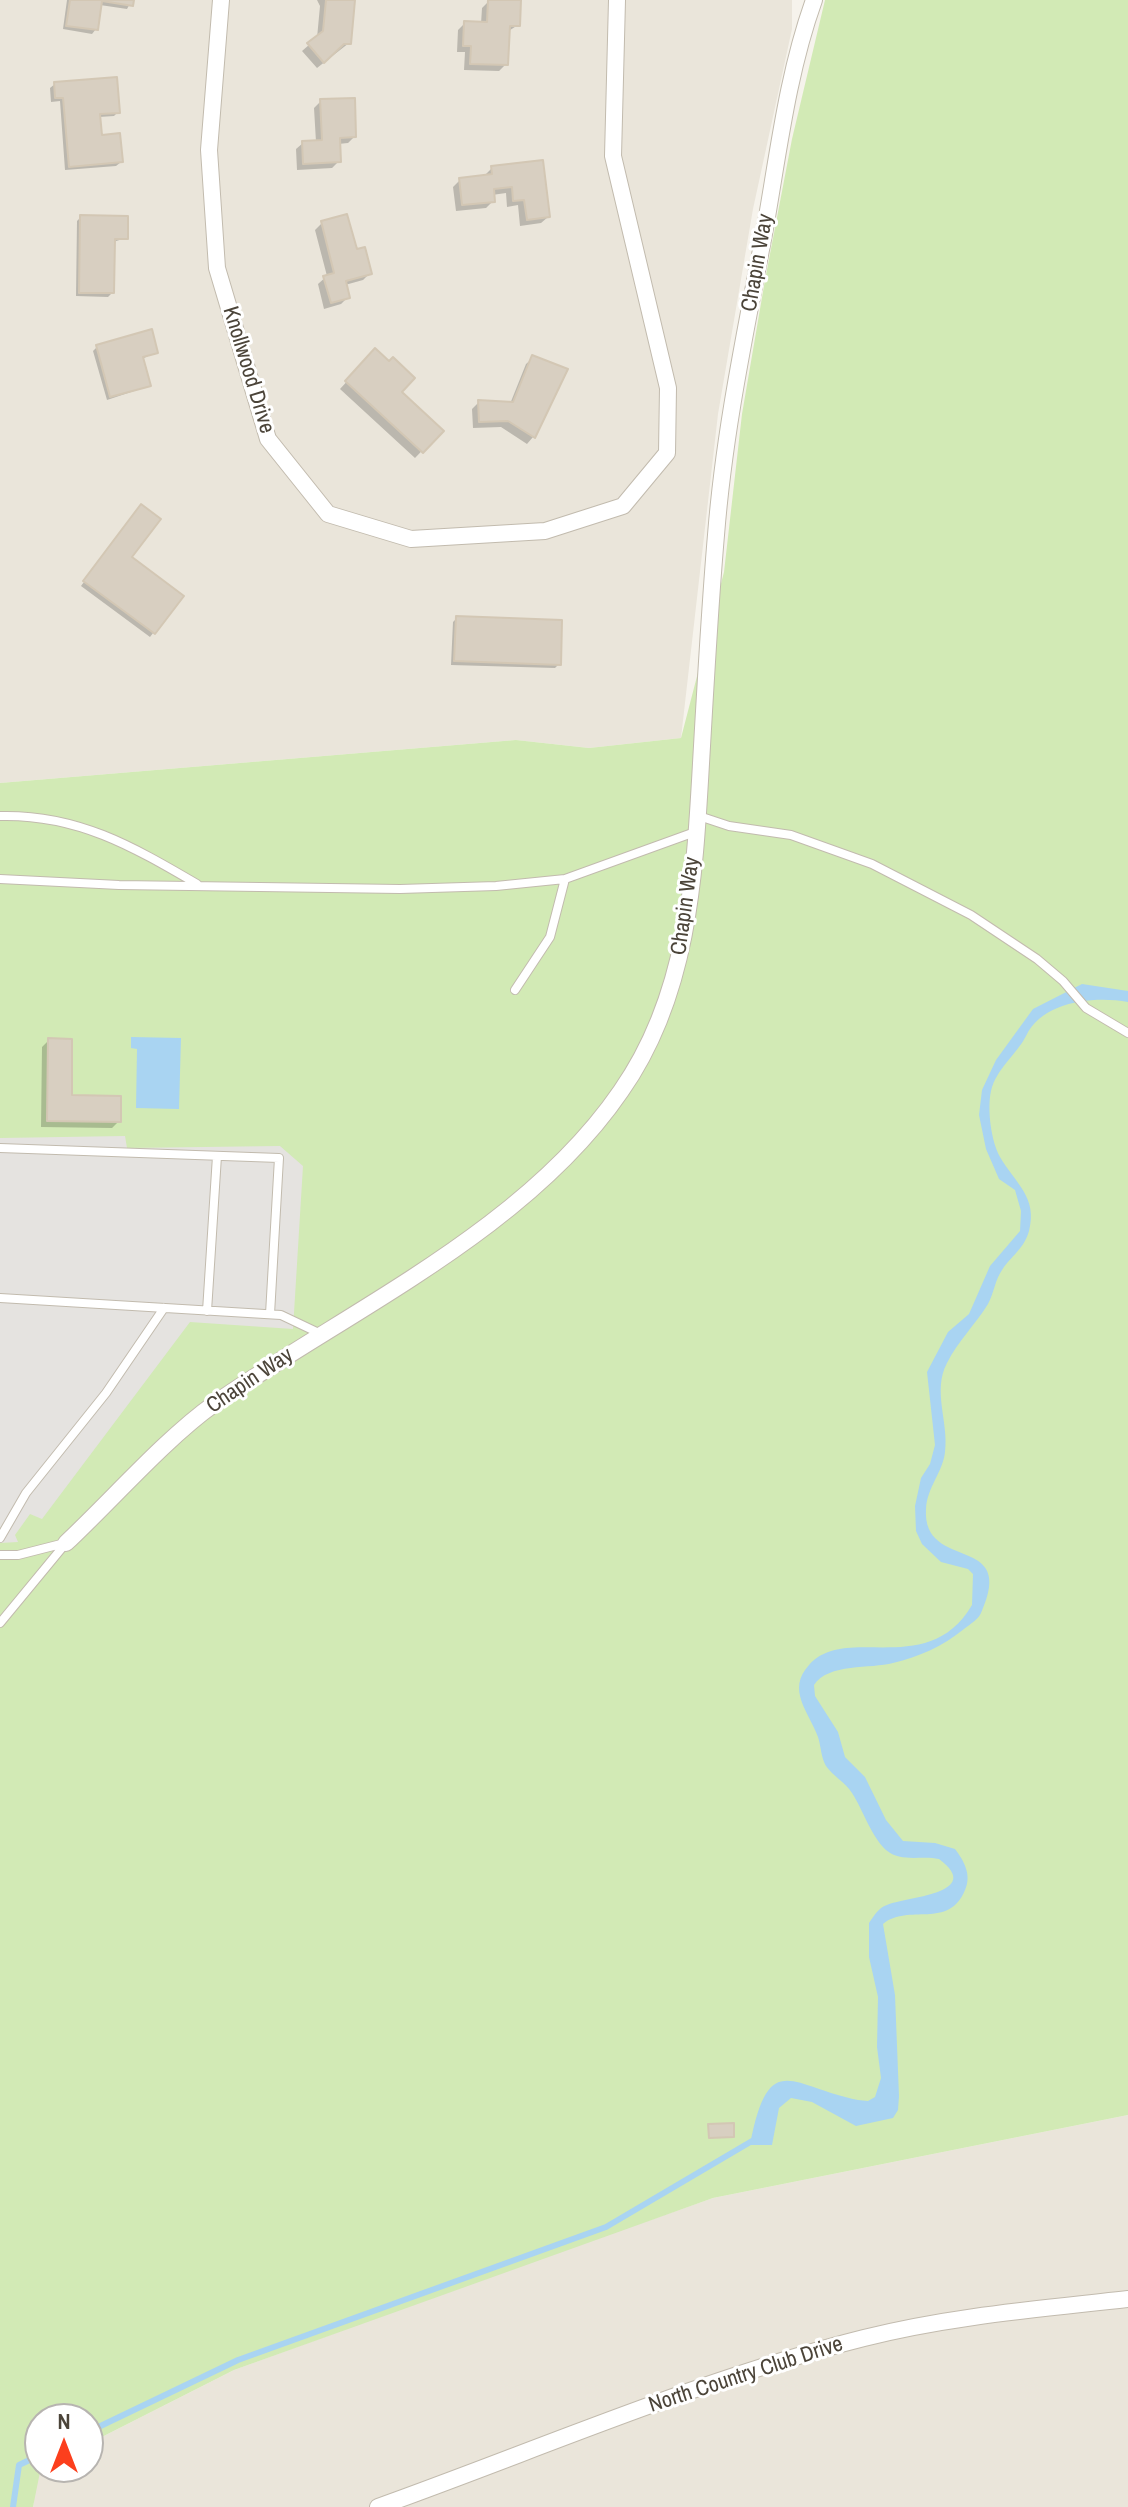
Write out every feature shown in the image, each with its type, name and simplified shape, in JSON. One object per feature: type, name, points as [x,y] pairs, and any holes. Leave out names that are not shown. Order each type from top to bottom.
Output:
[{"type":"street","name":"Knollwood Drive","points":[[221,0],[209,150],[217,268],[268,439],[328,514],[411,539],[545,531],[623,506],[667,453],[668,388],[613,156],[617,0]]},
{"type":"street","name":"Chapin Way","points":[[66,1543],[209,1408],[472,1234],[536,1185],[621,1092],[653,1037],[673,984],[685,935],[697,824],[716,532],[727,440],[787,105],[814,0]]},
{"type":"street","name":"North Country Club Drive","points":[[378,2507],[399,2504],[698,2387],[865,2337],[980,2315],[1128,2299]]},
{"type":"lane","points":[[0,816],[38,815],[66,822],[138,849],[198,884]]},
{"type":"lane","points":[[0,879],[119,885],[400,889],[496,886],[565,879],[697,824],[729,826],[791,835],[872,864],[971,915],[1063,981],[1086,1008],[1128,1033]]},
{"type":"lane","points":[[515,990],[550,937],[565,879]]},
{"type":"lane","points":[[0,1148],[279,1158],[270,1314]]},
{"type":"lane","points":[[207,1311],[217,1156]]},
{"type":"lane","points":[[0,1298],[281,1315],[322,1334]]},
{"type":"lane","points":[[0,1538],[26,1493],[106,1393],[164,1308]]},
{"type":"lane","points":[[0,1555],[18,1555],[66,1543]]},
{"type":"lane","points":[[0,1623],[66,1543]]},
{"type":"shaded area","points":[[0,0],[792,0],[792,29],[753,209],[718,414],[681,738],[589,748],[516,740],[0,783]]},
{"type":"shaded area","points":[[125,1136],[127,1148],[280,1146],[303,1166],[293,1329],[190,1322],[42,1519],[30,1514],[15,1535],[18,1542],[0,1543],[0,1138]]},
{"type":"shaded area","points":[[1128,2115],[1128,2507],[33,2507],[36,2483],[104,2483],[104,2436],[234,2370],[713,2198]]},
{"type":"green space","points":[[825,0],[1128,0],[1128,2115],[713,2198],[234,2370],[104,2436],[104,2403],[24,2403],[24,2483],[38,2483],[33,2507],[0,2507],[0,783],[516,740],[589,748],[681,738],[724,572],[742,414],[792,139]]},
{"type":"water","points":[[1082,984],[1128,991],[1128,1002],[1085,1001],[1057,1008],[1044,1015],[1002,1069],[991,1091],[992,1134],[1000,1157],[1028,1200],[1029,1231],[1021,1248],[1000,1274],[988,1304],[951,1355],[941,1384],[946,1441],[941,1466],[927,1501],[929,1529],[938,1541],[979,1561],[987,1572],[989,1588],[981,1613],[956,1635],[921,1654],[893,1663],[839,1670],[829,1673],[814,1685],[815,1696],[838,1732],[845,1757],[865,1777],[886,1820],[903,1841],[935,1843],[955,1849],[966,1868],[967,1884],[958,1902],[949,1909],[939,1913],[904,1915],[883,1924],[895,1995],[899,2096],[898,2110],[893,2118],[856,2126],[812,2102],[791,2098],[779,2108],[772,2145],[750,2145],[757,2114],[765,2095],[775,2084],[786,2081],[799,2083],[858,2100],[868,2101],[875,2097],[881,2078],[877,2047],[878,1997],[869,1957],[869,1923],[884,1906],[937,1892],[948,1887],[953,1880],[951,1871],[939,1859],[905,1858],[892,1854],[881,1844],[852,1793],[824,1763],[818,1737],[799,1692],[799,1683],[809,1665],[825,1653],[844,1648],[911,1646],[933,1640],[954,1627],[972,1605],[973,1574],[968,1569],[941,1562],[922,1544],[916,1531],[915,1506],[921,1478],[930,1464],[935,1445],[927,1372],[948,1332],[969,1314],[990,1266],[1020,1231],[1021,1211],[1015,1190],[999,1179],[986,1149],[979,1115],[982,1090],[996,1060],[1033,1009]]},
{"type":"water","points":[[131,1037],[181,1038],[179,1109],[136,1108],[137,1049],[131,1048]]},
{"type":"building","points":[[70,0],[134,0],[133,6],[102,1],[98,30],[66,26]]},
{"type":"building","points":[[326,0],[355,0],[351,44],[344,44],[324,63],[307,43],[323,31]]},
{"type":"building","points":[[488,0],[521,0],[520,26],[510,26],[508,65],[470,64],[471,46],[463,46],[464,21],[487,22]]},
{"type":"building","points":[[117,77],[120,113],[100,114],[102,135],[120,133],[123,162],[69,167],[63,98],[55,98],[54,82]]},
{"type":"building","points":[[355,98],[356,137],[340,138],[341,162],[303,164],[302,141],[322,140],[320,99]]},
{"type":"building","points":[[543,160],[550,217],[527,220],[524,200],[513,201],[512,187],[494,189],[495,202],[462,205],[459,178],[492,174],[491,166]]},
{"type":"building","points":[[347,214],[357,249],[365,247],[372,274],[346,281],[350,298],[331,303],[323,276],[334,273],[321,221]]},
{"type":"building","points":[[80,215],[128,216],[128,239],[115,239],[114,293],[79,293]]},
{"type":"building","points":[[152,329],[158,353],[143,357],[151,386],[110,397],[96,345]]},
{"type":"building","points":[[375,348],[389,361],[393,357],[415,378],[402,392],[444,431],[423,453],[345,381]]},
{"type":"building","points":[[532,355],[568,369],[535,438],[508,421],[479,422],[478,400],[513,402]]},
{"type":"building","points":[[141,504],[161,519],[132,557],[184,596],[155,634],[83,581]]},
{"type":"building","points":[[456,616],[562,620],[561,665],[454,661]]},
{"type":"building","points":[[48,1038],[72,1039],[72,1095],[121,1096],[121,1122],[47,1121]]},
{"type":"building","points":[[734,2123],[734,2137],[709,2138],[708,2124]]},
{"type":"waterway","points":[[104,2424],[238,2360],[606,2227],[752,2141]]},
{"type":"waterway","points":[[13,2507],[19,2465],[24,2463]]}]
